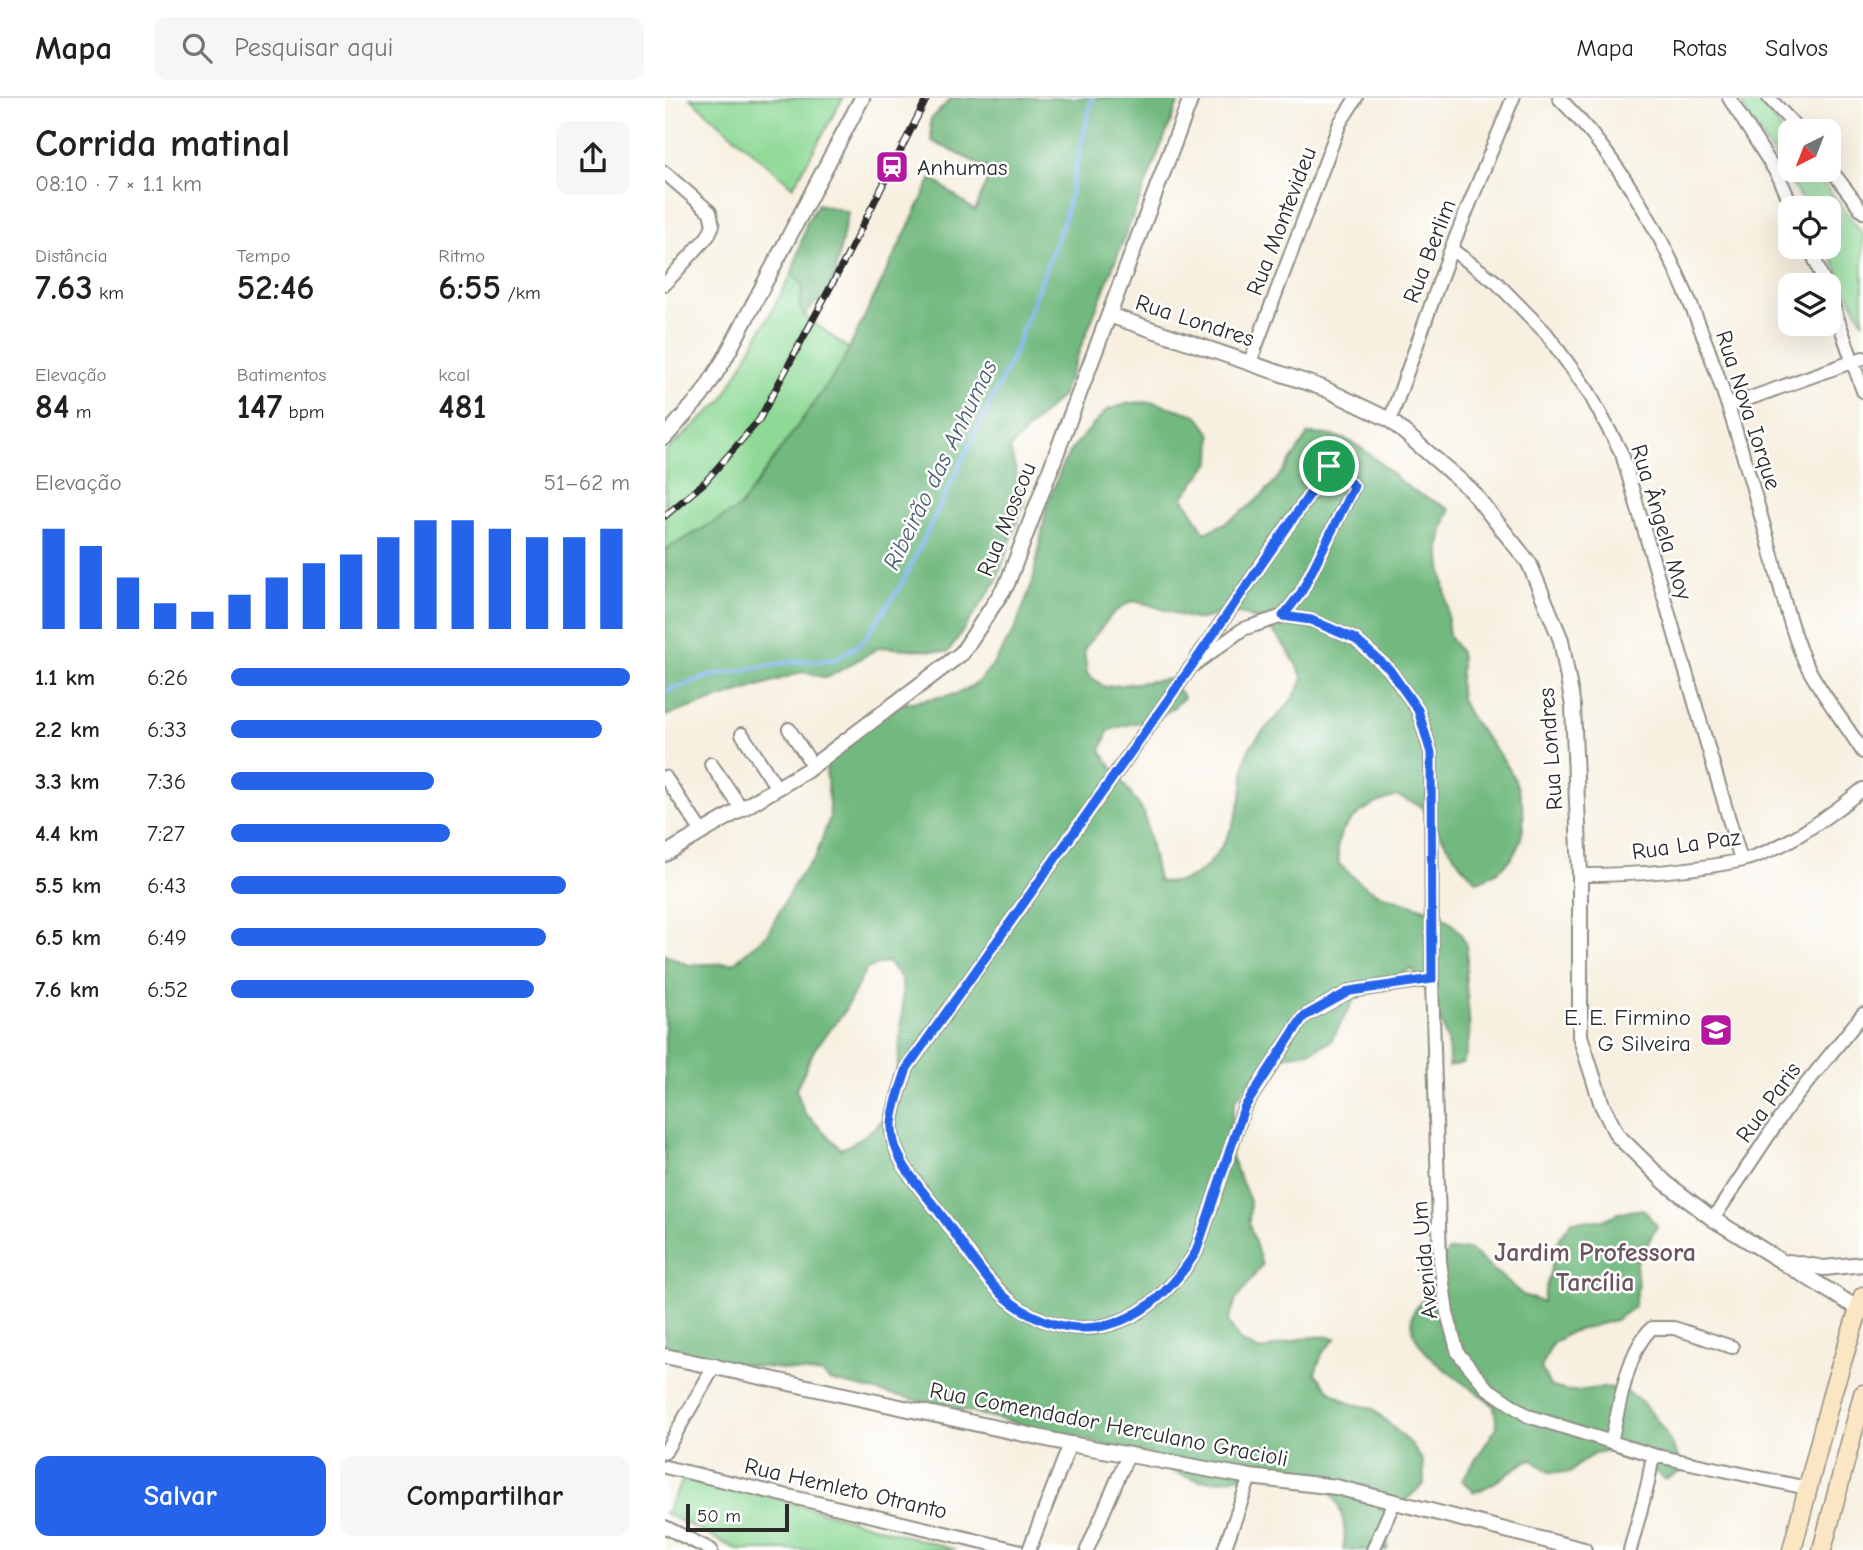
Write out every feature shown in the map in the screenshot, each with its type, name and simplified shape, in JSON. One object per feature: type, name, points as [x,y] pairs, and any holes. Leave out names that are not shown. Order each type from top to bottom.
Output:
[{"type":"main road","points":[[1791,1550],[1807,1488],[1856,1344],[1860,1302]]},
{"type":"main road","points":[[1822,1550],[1863,1394]]},
{"type":"street","points":[[665,437],[702,395],[724,360],[862,98]]},
{"type":"street","name":"Rua Moscou","points":[[665,854],[813,766],[962,653],[1007,584],[1191,98]]},
{"type":"street","name":"Rua Montevideu","points":[[1251,362],[1340,123],[1356,98]]},
{"type":"street","name":"Rua Berlim","points":[[1390,421],[1451,249],[1513,98]]},
{"type":"street","name":"Rua Nova Iorque","points":[[1559,98],[1599,143],[1646,210],[1692,303],[1728,406],[1801,654],[1863,752]]},
{"type":"street","points":[[1730,98],[1779,177],[1788,196]]},
{"type":"street","points":[[1769,98],[1789,119]]},
{"type":"street","points":[[665,173],[710,212],[713,225],[708,236],[665,284]]},
{"type":"street","points":[[1840,182],[1863,212]]},
{"type":"street","name":"Rua Ângela Moy","points":[[1451,249],[1496,282],[1546,334],[1588,391],[1622,454],[1741,860]]},
{"type":"street","name":"Rua Londres","points":[[1109,315],[1323,388],[1390,421],[1471,490],[1529,563],[1561,640],[1573,706],[1580,875],[1580,1036],[1602,1105],[1618,1135],[1666,1183],[1713,1219],[1780,1261],[1860,1302]]},
{"type":"street","points":[[1841,321],[1859,361],[1863,391]]},
{"type":"street","points":[[1728,406],[1859,361]]},
{"type":"street","points":[[1191,667],[1243,629],[1283,616],[1301,593],[1354,486],[1329,466],[1191,667],[907,1068],[891,1125],[899,1158],[991,1280],[1020,1309],[1066,1327],[1112,1327],[1141,1310],[1182,1273],[1196,1252],[1244,1108],[1303,1017],[1350,991],[1432,979]]},
{"type":"street","name":"Avenida Um","points":[[1283,616],[1311,620],[1355,639],[1389,669],[1418,710],[1431,753],[1432,979],[1440,1261],[1447,1313],[1458,1353],[1487,1388],[1528,1416],[1653,1455],[1807,1488]]},
{"type":"street","points":[[789,730],[813,766]]},
{"type":"street","points":[[742,734],[777,788]]},
{"type":"street","points":[[711,764],[742,809]]},
{"type":"street","points":[[665,777],[702,832]]},
{"type":"street","name":"Rua La Paz","points":[[1580,875],[1618,875],[1741,860],[1801,835],[1863,789]]},
{"type":"street","name":"Rua Paris","points":[[1713,1219],[1786,1109],[1863,1014]]},
{"type":"street","points":[[1780,1261],[1824,1268],[1863,1264]]},
{"type":"street","points":[[1611,1442],[1635,1351],[1652,1328],[1674,1328],[1732,1347]]},
{"type":"street","name":"Rua Comendador Herculano Gracioli","points":[[665,1356],[1069,1444],[1250,1477],[1336,1487],[1576,1549]]},
{"type":"street","points":[[665,1451],[715,1365]]},
{"type":"street","points":[[1029,1550],[1069,1444]]},
{"type":"street","points":[[1087,1550],[1128,1455]]},
{"type":"street","points":[[1630,1550],[1653,1455]]},
{"type":"street","name":"Rua Hemleto Otranto","points":[[665,1467],[1017,1550]]},
{"type":"street","points":[[1224,1550],[1250,1477]]},
{"type":"street","points":[[1373,1550],[1394,1502]]},
{"type":"street","points":[[665,1527],[711,1550]]},
{"type":"green space","points":[[690,98],[843,98],[793,187]]},
{"type":"green space","points":[[952,98],[1180,98],[1062,395],[1010,448],[1024,502],[996,582],[948,652],[880,647],[827,678],[802,672],[665,716],[665,550],[739,508],[841,365],[932,178],[975,211],[991,170],[932,141],[930,120]]},
{"type":"green space","points":[[1737,98],[1757,98],[1778,125],[1778,162]]},
{"type":"green space","points":[[1790,182],[1822,182],[1833,196],[1799,196]]},
{"type":"green space","points":[[818,204],[848,212],[830,297],[815,303],[804,316],[799,306],[803,286],[792,274],[807,222]]},
{"type":"green space","points":[[1841,206],[1863,234],[1863,323],[1841,273],[1832,259],[1841,259]]},
{"type":"green space","points":[[792,274],[804,286],[804,315],[849,349],[841,365],[739,508],[665,550],[665,452],[722,401]]},
{"type":"green space","points":[[1153,402],[1197,415],[1212,435],[1211,461],[1183,497],[1205,533],[1238,515],[1265,492],[1287,466],[1308,434],[1339,437],[1352,442],[1412,490],[1450,510],[1440,556],[1449,635],[1461,659],[1460,695],[1473,721],[1508,766],[1523,808],[1521,838],[1515,852],[1506,864],[1493,874],[1477,881],[1461,865],[1421,806],[1397,796],[1361,812],[1347,825],[1338,842],[1339,864],[1359,882],[1385,896],[1443,917],[1463,937],[1467,952],[1469,1024],[1463,1063],[1448,1067],[1447,1043],[1439,1016],[1412,969],[1377,984],[1354,1000],[1331,1041],[1310,1052],[1289,1055],[1270,1063],[1253,1077],[1235,1101],[1230,1130],[1231,1157],[1250,1201],[1249,1223],[1262,1265],[1236,1300],[1228,1322],[1240,1341],[1260,1351],[1308,1338],[1336,1338],[1323,1352],[1315,1373],[1328,1389],[1348,1403],[1372,1408],[1411,1444],[1423,1461],[1424,1484],[1390,1514],[1387,1550],[1343,1550],[1344,1528],[1334,1497],[1319,1480],[1297,1468],[1272,1468],[1222,1480],[1198,1480],[1120,1449],[829,1380],[823,1374],[665,1355],[665,954],[688,965],[734,963],[768,933],[798,877],[815,858],[830,817],[826,768],[833,748],[895,705],[956,694],[976,684],[992,666],[1014,631],[1033,581],[1047,505],[1063,464],[1074,446],[1107,410],[1130,403]],"holes":[[[1132,601],[1194,619],[1226,613],[1253,618],[1274,633],[1303,678],[1293,698],[1248,751],[1242,793],[1225,841],[1204,868],[1191,877],[1175,882],[1158,881],[1144,813],[1101,751],[1108,731],[1157,718],[1184,697],[1168,679],[1105,687],[1087,674],[1084,649],[1113,613]],[[887,962],[900,977],[902,987],[900,1043],[892,1100],[886,1115],[875,1127],[841,1149],[804,1112],[796,1089],[815,1048],[843,1014],[866,969]]]},
{"type":"green space","points":[[1643,1209],[1657,1226],[1636,1265],[1638,1287],[1633,1308],[1615,1320],[1571,1332],[1552,1344],[1541,1368],[1550,1386],[1570,1391],[1615,1388],[1638,1399],[1657,1421],[1684,1470],[1665,1479],[1629,1455],[1606,1451],[1583,1461],[1570,1473],[1549,1472],[1531,1459],[1474,1492],[1462,1480],[1497,1427],[1494,1406],[1440,1366],[1417,1340],[1412,1327],[1413,1313],[1426,1295],[1448,1251],[1469,1249],[1523,1295],[1542,1302],[1559,1239],[1572,1221],[1603,1220],[1622,1212]]},
{"type":"green space","points":[[687,1473],[956,1550],[738,1550],[665,1513]]},
{"type":"waterway","name":"Ribeirão das Anhumas","points":[[665,691],[710,676],[790,662],[834,660],[862,643],[902,584],[1013,356],[1065,217],[1092,98]]},
{"type":"railway","points":[[665,516],[705,482],[759,420],[846,258],[927,98]]},
{"type":"place","name":"Anhumas","points":[[892,167]]},
{"type":"place","name":"E. E. Firmino G Silveira","points":[[1716,1030]]},
{"type":"district","name":"Jardim Professora Tarcília","points":[[1595,1267]]},
{"type":"route","points":[[1329,466],[1354,486],[1301,593],[1283,616],[1311,620],[1355,639],[1389,669],[1418,710],[1431,753],[1432,979],[1350,991],[1303,1017],[1244,1108],[1196,1252],[1182,1273],[1141,1310],[1112,1327],[1066,1327],[1020,1309],[991,1280],[899,1158],[891,1125],[907,1068],[1191,667],[1329,466]]}]
